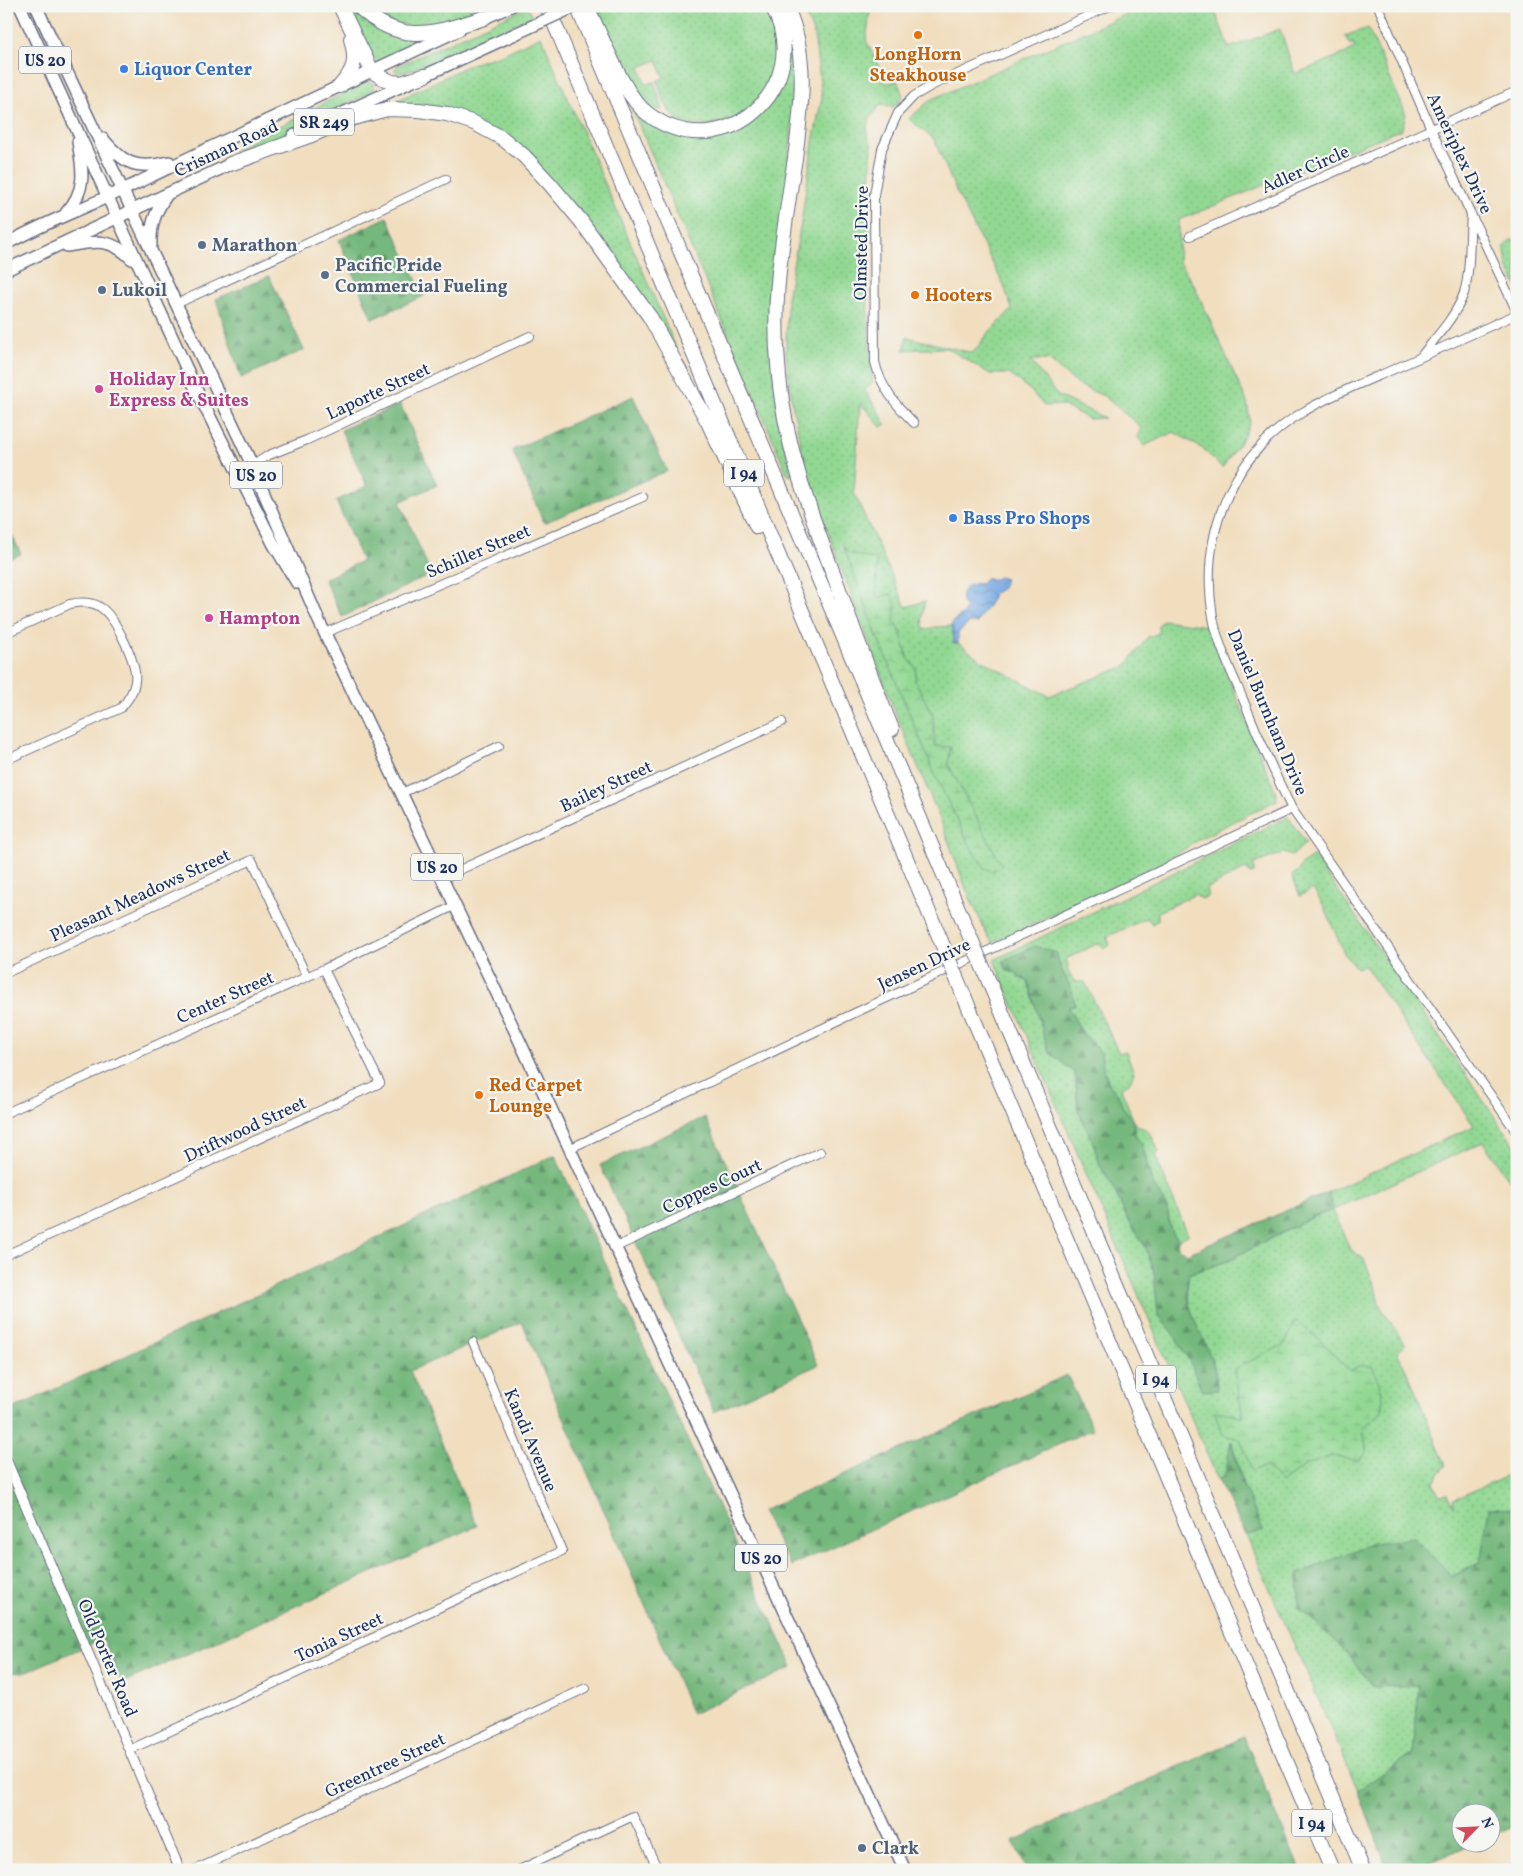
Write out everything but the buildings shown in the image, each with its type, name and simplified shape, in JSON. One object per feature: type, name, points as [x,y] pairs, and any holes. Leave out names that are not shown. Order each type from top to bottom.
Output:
[{"type":"highway","points":[[358,6],[375,21],[394,30],[416,34],[436,32],[484,18]]},
{"type":"highway","points":[[536,6],[554,46],[583,91]]},
{"type":"highway","name":"I 94","points":[[547,6],[1332,1870]]},
{"type":"highway","name":"I 94","points":[[576,6],[1362,1870]]},
{"type":"highway","points":[[586,6],[598,27],[625,86],[634,100],[647,114],[663,124],[680,130],[701,133],[721,130],[740,123],[756,112],[768,98],[780,78],[784,44],[781,27],[772,6]]},
{"type":"highway","points":[[786,6],[798,41],[803,81],[801,113],[781,254],[777,298],[779,376],[786,428],[796,470],[809,510],[880,699],[929,817],[956,904]]},
{"type":"highway","points":[[342,10],[372,71],[382,78],[401,83],[424,76]]},
{"type":"highway","points":[[340,86],[353,69],[354,60],[354,49],[342,10]]},
{"type":"highway","points":[[230,164],[309,136],[350,119],[387,109],[419,110],[447,114],[474,123],[509,144],[524,156],[581,221],[650,317],[708,422],[753,520],[811,633]]},
{"type":"main road","name":"US 20","points":[[20,6],[195,387],[274,545],[319,621]]},
{"type":"main road","name":"US 20","points":[[36,6],[252,465],[319,621],[456,905],[905,1870]]},
{"type":"main road","name":"Crisman Road","points":[[6,270],[230,164],[576,6]]},
{"type":"main road","name":"Crisman Road","points":[[6,244],[508,8]]},
{"type":"main road","points":[[63,216],[75,204],[81,190],[83,175],[76,134],[70,114]]},
{"type":"main road","points":[[93,128],[126,161],[141,166],[160,164],[188,157]]},
{"type":"main road","points":[[151,250],[150,233],[153,219],[167,195]]},
{"type":"main road","points":[[53,248],[96,241],[109,243],[122,250],[139,265]]},
{"type":"street","name":"Olmsted Drive","points":[[914,424],[883,388],[874,356],[874,195],[882,149],[898,113],[914,96],[933,85],[1110,6]]},
{"type":"street","name":"Ameriplex Drive","points":[[1378,6],[1431,129],[1517,313]]},
{"type":"street","name":"Adler Circle","points":[[1190,236],[1517,91]]},
{"type":"street","points":[[176,304],[446,179]]},
{"type":"street","points":[[1420,357],[1446,324],[1464,292],[1468,272],[1471,212]]},
{"type":"street","name":"Daniel Burnham Drive","points":[[1517,313],[1325,400],[1302,412],[1280,428],[1259,447],[1229,490],[1214,532],[1210,565],[1213,618],[1223,651],[1277,780],[1292,809],[1517,1133]]},
{"type":"street","name":"Laporte Street","points":[[239,474],[269,455],[307,440],[530,336]]},
{"type":"street","name":"Schiller Street","points":[[325,633],[643,497]]},
{"type":"street","points":[[6,633],[62,607],[80,602],[99,606],[112,619],[134,665],[135,681],[128,700],[121,708],[6,760]]},
{"type":"street","name":"Bailey Street","points":[[442,878],[782,722]]},
{"type":"street","points":[[402,793],[500,746]]},
{"type":"street","name":"Jensen Drive","points":[[569,1149],[844,1018],[1292,809]]},
{"type":"street","name":"Pleasant Meadows Street","points":[[6,973],[252,860],[307,977]]},
{"type":"street","name":"Center Street","points":[[6,1113],[307,977],[456,905]]},
{"type":"street","name":"Driftwood Street","points":[[6,1254],[380,1083],[324,969]]},
{"type":"street","name":"Coppes Court","points":[[616,1247],[820,1152]]},
{"type":"street","name":"Kandi Avenue","points":[[473,1342],[562,1551]]},
{"type":"street","name":"Old Porter Road","points":[[6,1459],[180,1870]]},
{"type":"street","name":"Tonia Street","points":[[129,1750],[562,1551]]},
{"type":"street","name":"Greentree Street","points":[[195,1870],[586,1688]]},
{"type":"street","points":[[519,1870],[633,1816],[658,1870]]},
{"type":"green space","points":[[347,6],[352,6],[424,38],[378,64],[370,54]]},
{"type":"green space","points":[[366,6],[481,6],[442,23],[426,27],[393,24]]},
{"type":"green space","points":[[607,6],[765,6],[775,32],[776,45],[776,58],[769,82],[753,105],[737,118],[707,125],[684,123],[672,115],[664,101],[657,81],[664,78],[657,60],[640,67],[646,84],[654,82],[662,106],[661,110],[650,106],[638,94],[598,10]]},
{"type":"green space","points":[[801,6],[871,6],[866,40],[887,84],[897,80],[903,96],[894,107],[881,104],[870,119],[867,128],[872,145],[867,293],[873,382],[865,390],[886,424],[881,427],[860,403],[854,493],[906,607],[925,601],[922,618],[924,630],[934,627],[952,626],[954,643],[958,643],[981,660],[1049,696],[1126,666],[1148,637],[1159,633],[1158,626],[1163,620],[1207,626],[1275,790],[1277,800],[1199,839],[1170,859],[993,943],[987,935],[966,889],[942,824],[895,712],[804,463],[792,402],[786,352],[787,298],[822,97],[814,34]]},
{"type":"green space","points":[[1145,6],[1213,6],[1229,48],[1280,29],[1295,74],[1346,53],[1355,47],[1354,44],[1349,44],[1345,36],[1368,28],[1406,114],[1402,129],[1179,220],[1179,262],[1194,285],[1247,402],[1250,422],[1244,436],[1222,468],[1203,449],[1174,432],[1144,446],[1138,437],[1141,427],[1104,396],[1078,385],[1049,360],[1030,360],[1058,396],[1105,418],[1089,419],[1062,405],[1044,406],[1030,390],[1009,374],[990,374],[947,348],[904,350],[907,337],[973,353],[989,332],[1012,309],[1004,286],[956,191],[934,139],[909,119],[930,100]]},
{"type":"green space","points":[[527,7],[532,16],[437,61],[406,72],[396,72],[394,69],[398,66]]},
{"type":"green space","points":[[788,35],[793,58],[794,103],[772,346],[778,410],[791,476],[788,475],[630,104],[644,119],[658,128],[676,135],[764,110]]},
{"type":"green space","points":[[541,36],[687,373],[519,145],[401,104],[398,100],[471,64],[501,55]]},
{"type":"green space","points":[[365,82],[370,82],[374,85],[374,90],[371,93],[237,155],[234,150]]},
{"type":"green space","points":[[387,217],[424,296],[372,319],[339,240]]},
{"type":"green space","points":[[1517,239],[1517,286],[1508,269],[1504,246],[1511,240]]},
{"type":"green space","points":[[269,276],[304,350],[241,378],[216,299]]},
{"type":"green space","points":[[633,396],[667,471],[544,523],[512,450]]},
{"type":"green space","points":[[400,404],[437,485],[400,502],[431,574],[342,617],[324,579],[362,561],[336,501],[367,486],[341,430]]},
{"type":"green space","points":[[6,523],[21,554],[6,560]]},
{"type":"green space","points":[[843,545],[849,553],[877,560],[876,598],[891,594],[896,605],[894,620],[901,633],[907,656],[916,669],[915,680],[933,716],[935,746],[951,747],[948,764],[1002,866],[992,871],[984,868],[970,846],[936,777],[877,636]]},
{"type":"green space","points":[[1288,817],[1306,843],[1292,856],[1283,853],[1254,864],[1254,873],[1250,874],[1247,868],[1206,889],[1208,897],[1200,899],[1196,894],[1158,912],[1158,920],[1152,924],[1147,918],[1107,937],[1110,945],[1104,948],[1099,943],[1066,959],[1067,969],[1071,977],[1076,982],[1085,982],[1119,1053],[1126,1051],[1134,1073],[1129,1083],[1121,1089],[1136,1126],[1145,1129],[1155,1143],[1159,1152],[1155,1155],[1188,1235],[1178,1240],[1170,1228],[1168,1212],[1161,1195],[1153,1185],[1142,1144],[1136,1137],[1132,1120],[1122,1106],[1118,1093],[1110,1086],[1103,1067],[1101,1053],[1082,1032],[1068,1008],[1075,1005],[1057,953],[1034,947],[1024,952],[1017,973],[1019,978],[1028,981],[1049,1052],[1075,1073],[1078,1110],[1094,1145],[1100,1165],[1112,1185],[1127,1218],[1145,1246],[1154,1271],[1158,1314],[1176,1338],[1191,1364],[1203,1391],[1214,1366],[1194,1322],[1188,1298],[1189,1274],[1225,1262],[1313,1217],[1333,1210],[1350,1249],[1364,1259],[1375,1286],[1379,1304],[1405,1345],[1397,1353],[1411,1380],[1446,1466],[1434,1483],[1439,1495],[1448,1494],[1454,1506],[1454,1499],[1517,1472],[1517,1509],[1490,1508],[1480,1563],[1452,1577],[1414,1538],[1339,1645],[1374,1687],[1419,1685],[1413,1754],[1358,1790],[1246,1535],[1263,1531],[1243,1485],[1232,1442],[1225,1476],[1218,1480],[994,960]]},
{"type":"green space","points":[[1314,856],[1517,1149],[1517,1191],[1483,1142],[1333,1210],[1329,1192],[1474,1126],[1365,966],[1356,968],[1344,953],[1324,906],[1313,889],[1300,896],[1292,876],[1299,870],[1302,864]]},
{"type":"green space","points":[[1034,946],[1057,953],[1058,962],[1072,990],[1075,1005],[1068,1008],[1082,1032],[1101,1053],[1103,1067],[1110,1086],[1118,1093],[1122,1106],[1132,1120],[1136,1137],[1142,1144],[1153,1185],[1161,1195],[1168,1212],[1170,1228],[1178,1240],[1177,1247],[1187,1254],[1329,1192],[1333,1210],[1313,1217],[1225,1262],[1189,1274],[1187,1286],[1191,1310],[1210,1355],[1218,1390],[1202,1391],[1191,1364],[1176,1338],[1158,1314],[1154,1271],[1145,1246],[1127,1218],[1112,1185],[1100,1165],[1094,1145],[1078,1110],[1075,1073],[1049,1052],[1028,981],[1019,978],[1017,973],[1007,971],[1003,961]]},
{"type":"green space","points":[[705,1117],[818,1365],[714,1412],[600,1165]]},
{"type":"green space","points":[[555,1155],[793,1667],[692,1714],[522,1322],[410,1371],[477,1526],[122,1683],[103,1639],[23,1673],[6,1672],[6,1412]]},
{"type":"green space","points":[[1295,1320],[1319,1339],[1350,1371],[1358,1366],[1372,1366],[1381,1388],[1383,1405],[1382,1412],[1363,1428],[1367,1452],[1359,1461],[1332,1456],[1306,1465],[1281,1483],[1266,1466],[1252,1471],[1240,1439],[1223,1435],[1214,1411],[1229,1413],[1243,1418],[1234,1369],[1285,1344]]},
{"type":"green space","points":[[1067,1375],[1093,1429],[791,1566],[762,1511]]},
{"type":"green space","points":[[1231,1441],[1243,1485],[1263,1531],[1246,1535],[1218,1480],[1225,1476]]},
{"type":"green space","points":[[1489,1508],[1517,1509],[1517,1825],[1500,1832],[1500,1804],[1450,1804],[1450,1854],[1412,1870],[1388,1870],[1358,1790],[1413,1754],[1419,1685],[1374,1687],[1339,1645],[1299,1608],[1298,1574],[1372,1543],[1414,1538],[1452,1576],[1480,1563]]},
{"type":"green space","points":[[1244,1737],[1300,1870],[1027,1870],[1013,1841]]},
{"type":"water","points":[[999,577],[1005,579],[1002,588],[994,593],[977,623],[969,623],[958,633],[958,643],[954,643],[952,622],[963,614],[966,608],[961,599],[963,590],[970,585],[981,584],[985,579]]},
{"type":"place","name":"LongHorn Steakhouse","points":[[918,35]]},
{"type":"place","name":"Liquor Center","points":[[124,69]]},
{"type":"place","name":"Marathon","points":[[202,245]]},
{"type":"place","name":"Pacific Pride Commercial Fueling","points":[[325,275]]},
{"type":"place","name":"Lukoil","points":[[102,290]]},
{"type":"place","name":"Hooters","points":[[915,295]]},
{"type":"place","name":"Holiday Inn Express & Suites","points":[[99,389]]},
{"type":"place","name":"Bass Pro Shops","points":[[953,518]]},
{"type":"place","name":"Hampton","points":[[209,618]]},
{"type":"place","name":"Red Carpet Lounge","points":[[479,1095]]},
{"type":"place","name":"Clark","points":[[862,1848]]}]
